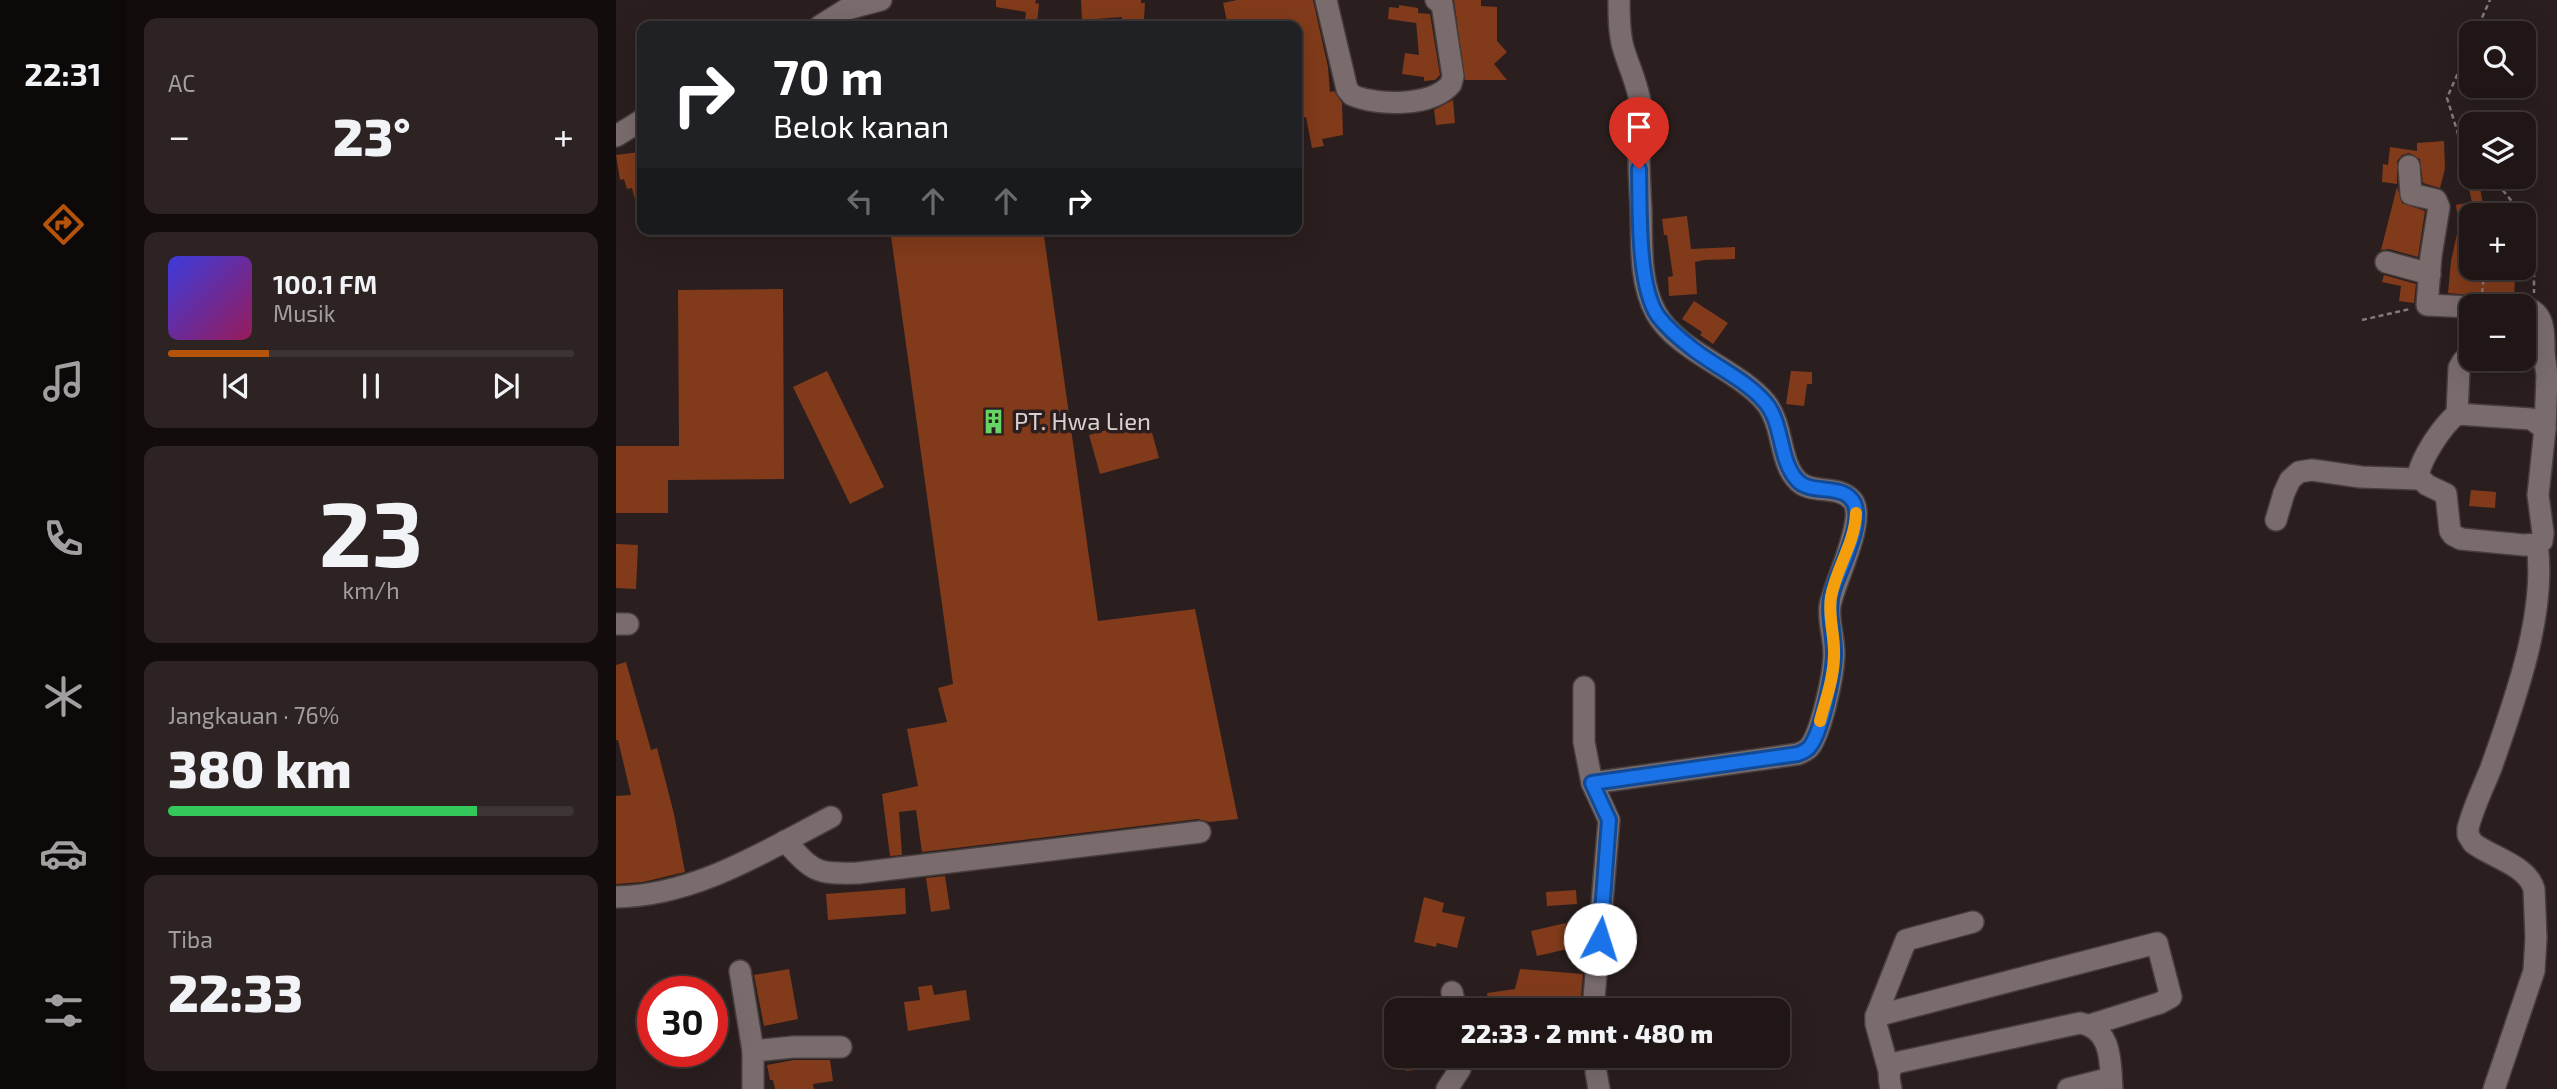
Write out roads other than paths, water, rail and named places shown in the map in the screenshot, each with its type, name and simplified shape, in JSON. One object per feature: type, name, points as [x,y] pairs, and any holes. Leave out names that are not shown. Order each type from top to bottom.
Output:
[{"type":"street","points":[[828,21],[848,9],[881,0]]},
{"type":"street","points":[[1326,0],[1347,89],[1359,98],[1385,101],[1427,99],[1446,90],[1451,84],[1453,76],[1442,4],[1436,0]]},
{"type":"street","points":[[1592,783],[1798,754],[1806,750],[1816,735],[1829,689],[1834,655],[1829,611],[1832,593],[1848,550],[1857,515],[1851,499],[1844,495],[1799,483],[1788,463],[1773,413],[1764,401],[1693,349],[1657,314],[1648,294],[1642,260],[1639,155],[1641,107],[1636,79],[1623,46],[1618,18],[1619,0]]},
{"type":"street","points":[[616,136],[637,123]]},
{"type":"street","points":[[2409,166],[2411,194],[2438,202],[2427,305],[2459,302]]},
{"type":"street","points":[[2385,261],[2430,274]]},
{"type":"street","points":[[2536,317],[2541,322],[2536,346]]},
{"type":"street","points":[[2494,1089],[2534,971],[2534,889],[2524,873],[2473,843],[2468,835],[2468,828],[2498,749],[2531,641],[2546,533],[2538,495],[2547,374],[2536,358]]},
{"type":"street","points":[[2418,479],[2420,468],[2439,434],[2456,414],[2459,368]]},
{"type":"street","points":[[2456,414],[2531,419],[2544,429]]},
{"type":"street","points":[[2276,520],[2287,487],[2299,472],[2312,470],[2369,477],[2418,479],[2446,494],[2450,531],[2457,538],[2524,545],[2546,533]]},
{"type":"street","points":[[1584,687],[1584,742],[1592,783],[1609,820],[1594,998]]},
{"type":"street","points":[[616,897],[671,891],[701,881],[831,817]]},
{"type":"street","points":[[785,841],[810,868],[834,873],[858,873],[1200,832]]},
{"type":"street","points":[[1890,1080],[1876,1016],[1906,940],[1973,922]]},
{"type":"street","points":[[1876,1016],[2157,943],[2171,997],[2090,1025],[2080,1023],[1895,1063],[1890,1080]]},
{"type":"street","points":[[740,971],[753,1051],[752,1089]]},
{"type":"street","points":[[2068,1089],[2112,1084],[2109,1048],[2103,1037],[2090,1025]]},
{"type":"street","points":[[753,1051],[793,1047],[841,1047]]},
{"type":"street","points":[[1447,1089],[1460,1068]]},
{"type":"place","name":"PT. Hwa Lien","points":[[994,422]]}]
